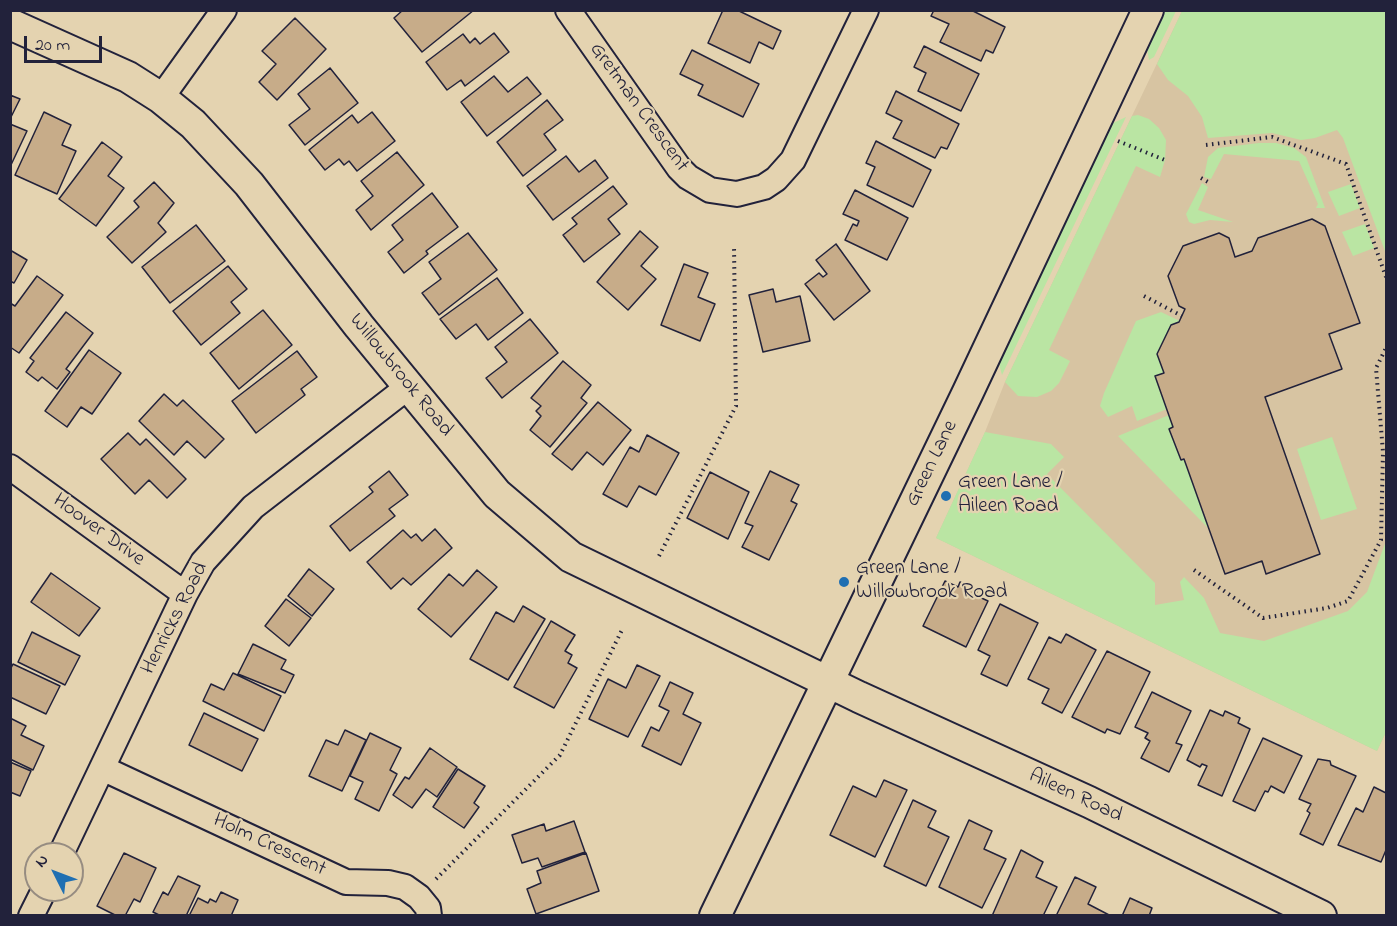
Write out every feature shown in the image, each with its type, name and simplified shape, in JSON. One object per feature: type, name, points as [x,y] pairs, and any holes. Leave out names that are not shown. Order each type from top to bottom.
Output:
[{"type":"street","points":[[161,98],[224,10]]},
{"type":"street","name":"Gretman Crescent","points":[[568,10],[679,168],[688,177],[710,190],[737,194],[764,187],[780,175],[793,160],[866,10]]},
{"type":"street","name":"Green Lane","points":[[715,915],[1148,10]]},
{"type":"street","name":"Willowbrook Road","points":[[10,24],[128,77],[161,98],[193,124],[229,161],[408,387],[497,495],[571,557],[828,682]]},
{"type":"street","name":"Henricks Road","points":[[67,842],[185,594],[203,562],[253,507],[408,387]]},
{"type":"street","name":"Hoover Drive","points":[[10,468],[185,594]]},
{"type":"street","name":"Aileen Road","points":[[828,682],[1089,802],[1320,915]]},
{"type":"street","name":"Holm Crescent","points":[[102,768],[346,882],[388,883],[405,887],[424,906]]},
{"type":"path","points":[[1206,145],[1272,137],[1346,164],[1386,277]]},
{"type":"path","points":[[1118,141],[1165,160]]},
{"type":"path","points":[[1200,178],[1210,183]]},
{"type":"path","points":[[659,556],[736,406],[734,246]]},
{"type":"path","points":[[1144,296],[1182,316]]},
{"type":"path","points":[[1194,570],[1263,618],[1327,608],[1348,601],[1381,540],[1383,452],[1376,368],[1386,348]]},
{"type":"path","points":[[424,906],[560,755],[623,628]]},
{"type":"shaded area","points":[[1182,11],[1351,11],[1386,35],[1386,732],[1377,751],[936,538],[985,432],[1005,382]]},
{"type":"green space","points":[[1165,11],[1176,11],[1154,57],[1149,60],[1147,48]]},
{"type":"green space","points":[[1182,11],[1386,11],[1386,254],[1343,138],[1337,130],[1315,138],[1301,140],[1272,133],[1208,138],[1202,117],[1188,96],[1168,80],[1157,64]]},
{"type":"green space","points":[[1138,115],[1149,119],[1159,128],[1166,140],[1165,160],[1160,177],[1136,166],[1049,350],[1070,361],[1059,383],[1051,391],[1037,397],[1018,396],[1005,382],[1132,116]]},
{"type":"green space","points":[[1126,117],[1002,375],[998,360],[1111,124]]},
{"type":"green space","points":[[1276,143],[1294,148],[1306,157],[1325,208],[1316,208],[1318,204],[1299,161],[1224,154],[1211,179],[1204,177],[1208,157],[1218,148]]},
{"type":"green space","points":[[1202,183],[1208,187],[1198,210],[1233,222],[1210,220],[1194,224],[1189,222],[1186,214]]},
{"type":"green space","points":[[1351,184],[1360,208],[1339,216],[1328,192]]},
{"type":"green space","points":[[1365,224],[1374,248],[1353,256],[1342,232]]},
{"type":"green space","points":[[1161,312],[1180,321],[1171,325],[1157,354],[1164,373],[1155,377],[1167,409],[1137,421],[1132,406],[1108,417],[1100,406],[1136,321]]},
{"type":"green space","points":[[1169,415],[1173,427],[1170,429],[1181,459],[1184,459],[1208,528],[1118,436]]},
{"type":"green space","points":[[985,432],[1051,444],[1064,457],[1047,474],[1155,583],[1155,605],[1184,600],[1180,582],[1184,577],[1204,598],[1220,633],[1264,641],[1348,611],[1367,592],[1386,541],[1386,732],[1377,751],[936,538]]},
{"type":"green space","points":[[1332,437],[1357,509],[1321,520],[1297,449]]},
{"type":"building","points":[[403,10],[474,10],[422,52],[394,18]]},
{"type":"building","points":[[723,10],[737,10],[781,31],[773,49],[759,42],[750,63],[708,43]]},
{"type":"building","points":[[934,10],[971,10],[1005,27],[993,53],[986,50],[981,61],[940,42],[949,24],[931,16]]},
{"type":"building","points":[[295,18],[326,49],[277,100],[259,82],[276,64],[262,51]]},
{"type":"building","points":[[494,33],[509,52],[465,86],[461,80],[447,90],[426,62],[463,34],[470,43],[475,38],[480,44]]},
{"type":"building","points":[[924,46],[979,74],[961,111],[918,91],[926,73],[914,67]]},
{"type":"building","points":[[692,50],[759,84],[743,117],[698,95],[703,85],[680,74]]},
{"type":"building","points":[[330,68],[358,103],[305,145],[289,125],[310,109],[298,94]]},
{"type":"building","points":[[494,76],[508,92],[527,77],[541,94],[487,136],[461,102]]},
{"type":"building","points":[[896,91],[959,124],[947,149],[941,147],[935,158],[893,138],[902,121],[886,113]]},
{"type":"building","points":[[10,95],[20,99],[10,119]]},
{"type":"building","points":[[547,100],[563,120],[544,134],[556,150],[523,176],[497,142]]},
{"type":"building","points":[[44,112],[71,125],[62,145],[76,151],[57,194],[15,175]]},
{"type":"building","points":[[372,112],[395,141],[357,171],[349,161],[344,165],[339,159],[325,170],[309,150],[352,115],[358,123]]},
{"type":"building","points":[[10,124],[27,131],[10,167]]},
{"type":"building","points":[[876,141],[931,170],[913,207],[867,185],[875,167],[866,163]]},
{"type":"building","points":[[102,142],[122,157],[108,176],[124,188],[96,226],[59,199]]},
{"type":"building","points":[[397,152],[424,185],[371,230],[356,210],[373,196],[361,181]]},
{"type":"building","points":[[566,156],[579,172],[595,160],[608,178],[553,220],[527,186]]},
{"type":"building","points":[[154,182],[174,203],[158,223],[166,232],[132,263],[107,237],[139,207],[134,201]]},
{"type":"building","points":[[613,186],[627,204],[608,219],[620,234],[584,262],[563,235],[577,224],[572,218]]},
{"type":"building","points":[[855,190],[908,218],[887,260],[845,240],[853,224],[857,226],[859,221],[843,214]]},
{"type":"building","points":[[432,193],[458,227],[426,251],[428,254],[404,273],[388,252],[403,240],[392,225]]},
{"type":"building","points":[[1312,219],[1325,226],[1360,323],[1329,334],[1342,369],[1265,397],[1320,554],[1266,574],[1262,561],[1225,574],[1184,459],[1181,460],[1169,429],[1173,427],[1155,376],[1164,373],[1157,354],[1171,325],[1179,322],[1185,309],[1179,306],[1168,276],[1183,246],[1219,233],[1229,238],[1235,257],[1252,251],[1258,238]]},
{"type":"building","points":[[196,225],[225,261],[170,303],[142,267]]},
{"type":"building","points":[[640,231],[658,247],[641,266],[656,279],[628,310],[597,282]]},
{"type":"building","points":[[468,233],[497,270],[439,315],[422,293],[441,279],[429,262]]},
{"type":"building","points":[[836,244],[870,291],[834,320],[805,284],[819,273],[823,277],[827,274],[816,260]]},
{"type":"building","points":[[10,250],[27,260],[14,283],[10,281]]},
{"type":"building","points":[[684,264],[708,273],[698,297],[715,304],[700,341],[661,325]]},
{"type":"building","points":[[228,266],[247,289],[231,302],[240,313],[201,345],[173,311]]},
{"type":"building","points":[[37,276],[63,295],[19,353],[10,347],[10,303],[15,306]]},
{"type":"building","points":[[497,278],[523,313],[488,340],[476,324],[456,339],[440,319]]},
{"type":"building","points":[[773,289],[776,302],[800,296],[810,341],[763,352],[749,295]]},
{"type":"building","points":[[263,310],[292,345],[239,389],[210,353]]},
{"type":"building","points":[[66,312],[93,333],[66,369],[70,372],[57,389],[42,377],[38,381],[26,372],[34,361],[30,358]]},
{"type":"building","points":[[530,319],[558,353],[502,398],[486,378],[507,362],[495,347]]},
{"type":"building","points":[[89,350],[121,373],[92,414],[81,407],[67,427],[45,411]]},
{"type":"building","points":[[297,351],[317,377],[301,389],[305,395],[256,433],[232,401]]},
{"type":"building","points":[[563,361],[591,385],[581,398],[587,403],[550,447],[530,430],[541,416],[536,411],[541,406],[531,398]]},
{"type":"building","points":[[164,394],[177,406],[183,400],[224,439],[205,458],[187,441],[174,455],[139,421]]},
{"type":"building","points":[[598,402],[631,430],[603,465],[587,452],[572,470],[552,454]]},
{"type":"building","points":[[128,433],[140,445],[146,439],[186,479],[167,498],[149,480],[135,494],[101,459]]},
{"type":"building","points":[[647,435],[679,453],[656,495],[639,486],[627,507],[603,494],[630,447],[639,452]]},
{"type":"building","points":[[389,471],[408,495],[389,509],[395,516],[350,551],[330,526],[373,492],[369,487]]},
{"type":"building","points":[[770,471],[799,485],[791,501],[797,504],[769,560],[742,547],[753,526],[745,523]]},
{"type":"building","points":[[710,472],[749,492],[728,539],[687,518]]},
{"type":"building","points":[[435,529],[452,548],[411,585],[403,578],[391,589],[367,562],[403,530],[411,538],[416,534],[422,541]]},
{"type":"building","points":[[309,569],[334,589],[312,616],[288,596]]},
{"type":"building","points":[[477,570],[497,587],[451,637],[418,609],[449,574],[463,586]]},
{"type":"building","points":[[51,573],[100,608],[79,636],[31,602]]},
{"type":"building","points":[[945,581],[958,587],[960,582],[978,590],[975,595],[988,601],[966,647],[923,626]]},
{"type":"building","points":[[286,599],[311,618],[289,646],[265,626]]},
{"type":"building","points":[[1000,604],[1038,623],[1007,686],[981,674],[990,656],[978,650]]},
{"type":"building","points":[[523,606],[545,619],[508,680],[470,659],[496,612],[514,622]]},
{"type":"building","points":[[551,621],[575,635],[565,651],[572,655],[568,663],[577,668],[554,708],[514,687]]},
{"type":"building","points":[[32,632],[80,656],[65,685],[18,662]]},
{"type":"building","points":[[1066,634],[1096,650],[1062,713],[1042,703],[1049,689],[1028,679],[1049,637],[1061,643]]},
{"type":"building","points":[[253,644],[286,660],[281,669],[294,675],[285,693],[238,674]]},
{"type":"building","points":[[1107,651],[1150,672],[1120,734],[1107,729],[1105,733],[1072,717]]},
{"type":"building","points":[[13,664],[60,686],[46,714],[10,697],[10,670]]},
{"type":"building","points":[[637,665],[660,676],[628,737],[589,719],[608,679],[626,688]]},
{"type":"building","points":[[233,673],[281,696],[264,731],[203,701],[211,684],[224,690]]},
{"type":"building","points":[[670,682],[693,693],[683,714],[701,723],[681,765],[642,746],[651,727],[659,731],[669,711],[659,706]]},
{"type":"building","points":[[1152,692],[1191,711],[1176,743],[1182,745],[1169,772],[1141,758],[1150,741],[1145,738],[1148,733],[1135,727]]},
{"type":"building","points":[[1210,710],[1223,716],[1225,711],[1240,718],[1238,723],[1250,729],[1222,796],[1198,785],[1207,766],[1202,764],[1200,767],[1187,760]]},
{"type":"building","points":[[204,713],[258,739],[242,771],[189,745]]},
{"type":"building","points":[[10,718],[26,726],[21,735],[44,746],[33,770],[10,759]]},
{"type":"building","points":[[345,730],[366,740],[342,791],[309,776],[326,740],[338,745]]},
{"type":"building","points":[[370,733],[401,748],[390,770],[397,774],[379,811],[355,799],[363,782],[350,776]]},
{"type":"building","points":[[1263,738],[1302,756],[1284,793],[1271,786],[1268,792],[1265,791],[1255,811],[1233,801]]},
{"type":"building","points":[[430,748],[457,767],[437,797],[426,789],[412,808],[393,795],[405,777],[409,779]]},
{"type":"building","points":[[1318,759],[1330,761],[1331,765],[1356,776],[1323,845],[1300,834],[1310,813],[1307,811],[1311,804],[1299,799]]},
{"type":"building","points":[[10,762],[31,771],[20,796],[10,792]]},
{"type":"building","points":[[458,769],[485,786],[474,803],[479,807],[464,828],[433,807]]},
{"type":"building","points":[[884,780],[907,790],[875,857],[830,835],[853,786],[876,797]]},
{"type":"building","points":[[1374,787],[1386,793],[1386,850],[1381,862],[1338,845],[1356,808],[1363,812]]},
{"type":"building","points":[[913,800],[936,811],[928,827],[949,837],[926,886],[884,866]]},
{"type":"building","points":[[969,820],[992,831],[984,849],[1006,859],[982,908],[939,887]]},
{"type":"building","points":[[574,821],[585,852],[542,867],[538,858],[522,863],[512,835],[544,824],[546,831]]},
{"type":"building","points":[[1021,850],[1043,862],[1036,877],[1057,887],[1043,916],[992,916]]},
{"type":"building","points":[[124,853],[156,868],[140,902],[134,899],[125,916],[117,916],[97,906]]},
{"type":"building","points":[[586,853],[599,891],[536,914],[527,889],[541,883],[537,871]]},
{"type":"building","points":[[178,876],[200,886],[186,916],[161,916],[153,912],[163,892],[168,895]]},
{"type":"building","points":[[1075,877],[1096,887],[1088,904],[1111,916],[1056,916]]},
{"type":"building","points":[[221,892],[238,900],[231,916],[189,916],[198,898],[208,903],[210,899],[216,902]]},
{"type":"building","points":[[1130,898],[1152,908],[1149,916],[1122,916]]},
{"type":"place","name":"Green Lane / Aileen Road","points":[[946,496]]},
{"type":"place","name":"Green Lane / Willowbrook Road","points":[[844,582]]}]
